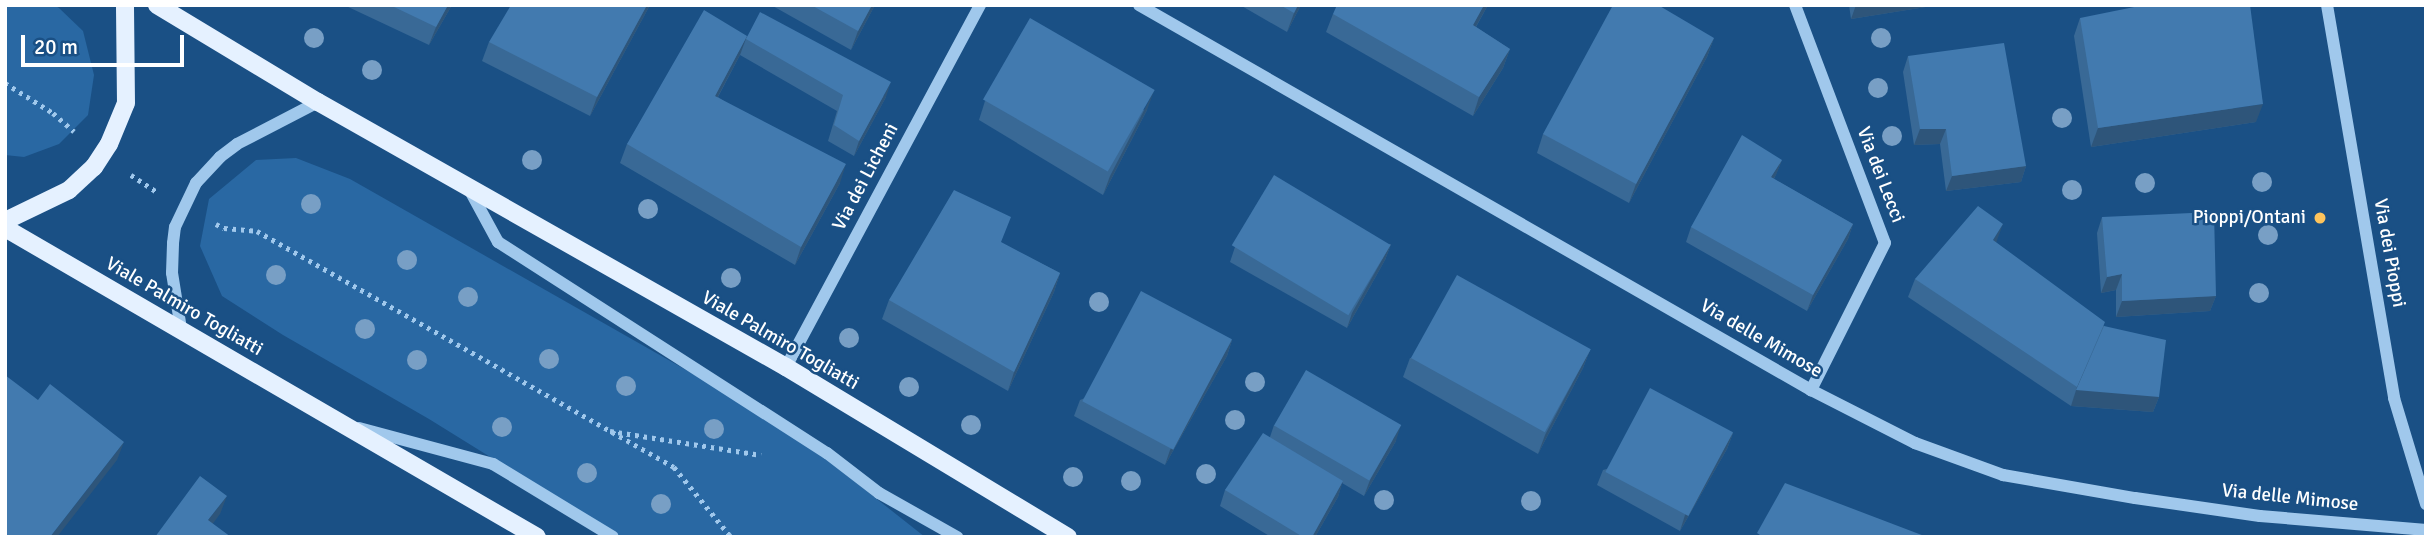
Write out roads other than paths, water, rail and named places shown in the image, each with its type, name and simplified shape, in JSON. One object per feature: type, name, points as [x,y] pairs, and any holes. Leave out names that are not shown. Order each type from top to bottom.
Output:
[{"type":"main road","points":[[5,222],[69,190],[94,167],[109,144],[126,103],[125,5]]},
{"type":"main road","name":"Viale Palmiro Togliatti","points":[[156,5],[318,103],[786,367],[1068,537]]},
{"type":"main road","name":"Viale Palmiro Togliatti","points":[[5,228],[537,537]]},
{"type":"street","name":"Via dei Licheni","points":[[786,367],[980,5]]},
{"type":"street","name":"Via delle Mimose","points":[[1139,5],[1811,390],[1915,443],[2003,475],[2135,498],[2260,516],[2426,530]]},
{"type":"street","name":"Via dei Lecci","points":[[1795,5],[1885,243],[1811,390]]},
{"type":"street","name":"Via dei Pioppi","points":[[2326,5],[2394,398],[2426,504]]},
{"type":"street","points":[[181,329],[172,273],[173,243],[175,227],[196,183],[212,163],[237,144],[318,103]]},
{"type":"street","points":[[468,187],[498,242],[827,453],[879,494],[957,537]]},
{"type":"street","name":"Viale Palmiro Togliatti","points":[[342,424],[493,464],[613,537]]},
{"type":"place","name":"Pioppi/Ontani","points":[[2320,218]]}]
